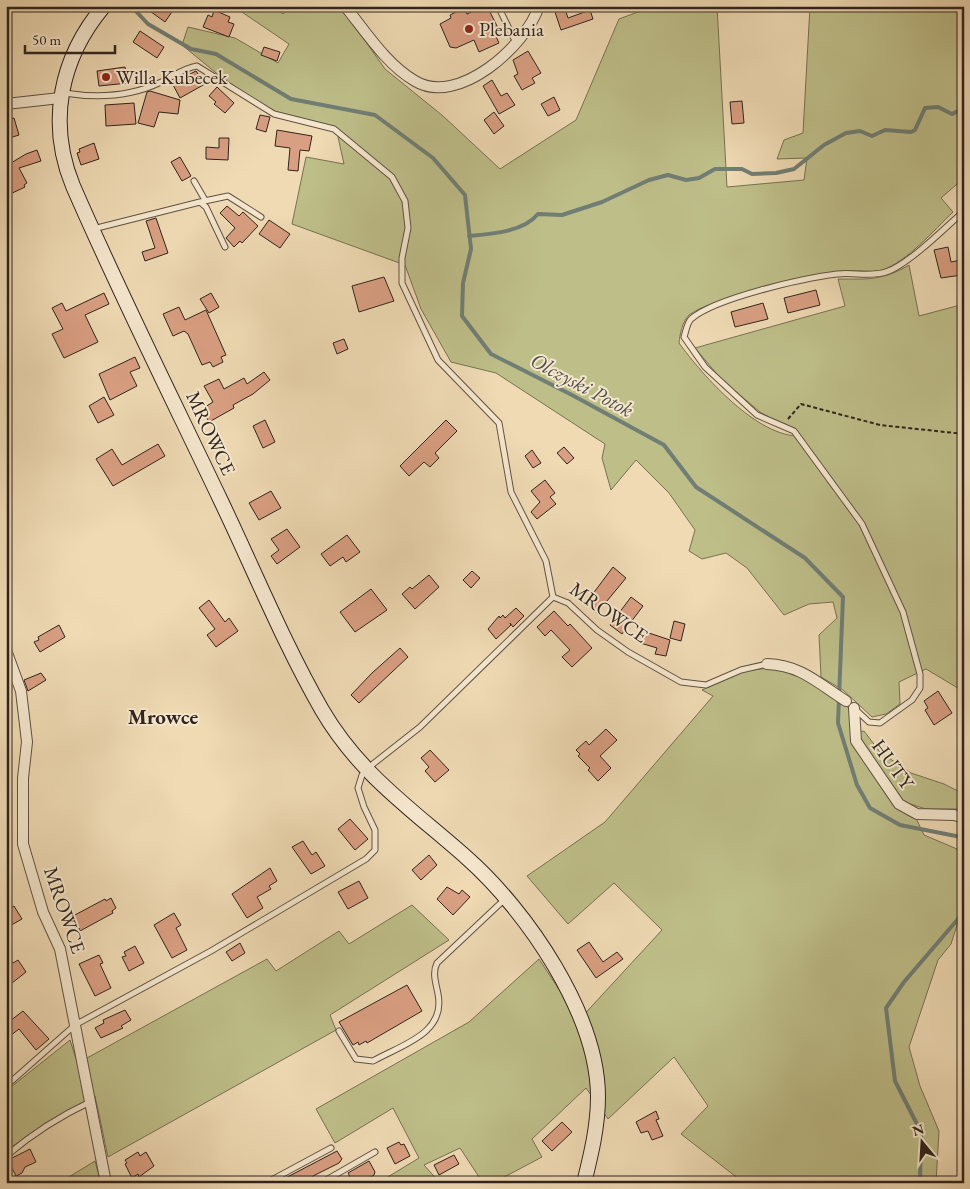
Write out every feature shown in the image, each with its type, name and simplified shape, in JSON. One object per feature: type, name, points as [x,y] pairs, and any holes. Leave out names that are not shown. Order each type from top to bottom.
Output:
[{"type":"street","points":[[345,6],[398,68],[416,82],[428,86],[449,86],[476,76],[495,64],[516,43],[533,21],[539,6]]},
{"type":"street","name":"MROWCE","points":[[103,7],[77,45],[68,66],[60,95],[59,126],[64,161],[73,186],[311,691],[333,729],[366,770],[400,803],[469,860],[506,898],[530,930],[578,1013],[590,1043],[597,1077],[598,1105],[595,1132],[584,1183]]},
{"type":"street","points":[[6,104],[60,95]]},
{"type":"street","name":"MROWCE","points":[[6,650],[21,690],[27,742],[22,778],[23,844],[43,912],[60,949],[106,1183]]},
{"type":"street","name":"MROWCE","points":[[767,664],[801,670],[850,705]]},
{"type":"street","name":"HUTY","points":[[850,705],[856,741],[899,804],[918,814],[954,815],[964,818]]},
{"type":"lane","points":[[498,6],[516,43]]},
{"type":"lane","points":[[60,95],[98,97],[132,92],[157,84],[189,67],[197,66],[274,114],[334,129],[392,177],[405,201],[408,228],[402,258],[402,283],[438,360],[499,423],[511,492],[546,561],[553,597]]},
{"type":"lane","points":[[194,181],[225,247]]},
{"type":"lane","points":[[92,229],[228,196],[262,217]]},
{"type":"lane","points":[[850,705],[873,724],[889,717],[912,700],[920,688],[915,655],[903,612],[862,524],[794,431],[757,415],[704,366],[684,336],[690,320],[713,306],[774,288],[837,274],[888,272],[943,231],[964,211]]},
{"type":"lane","name":"MROWCE","points":[[366,770],[420,727],[553,597],[568,603],[598,630],[628,652],[681,682],[706,685],[741,670],[767,664]]},
{"type":"lane","points":[[6,1086],[76,1025],[211,951],[366,859],[375,850],[375,830],[364,807],[358,788],[366,770]]},
{"type":"lane","points":[[339,1031],[356,1058],[366,1061],[373,1060],[423,1034],[431,1026],[440,1011],[434,974],[437,963],[506,898]]},
{"type":"lane","points":[[6,1156],[29,1138],[73,1110],[90,1102]]},
{"type":"lane","points":[[266,1183],[331,1148]]},
{"type":"lane","points":[[321,1183],[375,1152]]},
{"type":"path","points":[[782,426],[801,404],[880,425],[964,434]]},
{"type":"green space","points":[[233,6],[272,6],[283,14],[289,6],[335,6],[350,19],[385,69],[443,116],[500,169],[576,120],[619,19],[654,6],[717,6],[727,187],[804,180],[807,158],[777,159],[784,140],[803,133],[810,6],[964,6],[964,178],[941,198],[953,212],[920,245],[901,260],[882,270],[848,271],[813,277],[741,294],[701,308],[687,318],[683,325],[679,343],[702,372],[733,403],[750,416],[767,427],[784,434],[801,436],[760,412],[721,379],[695,348],[845,306],[838,279],[875,278],[891,274],[909,265],[919,316],[964,304],[964,707],[961,690],[926,669],[899,682],[900,704],[886,714],[872,717],[843,690],[821,677],[819,635],[837,618],[833,602],[809,604],[784,615],[747,568],[726,553],[702,559],[689,551],[695,530],[669,493],[636,460],[611,490],[602,458],[605,444],[496,373],[451,362],[421,309],[405,265],[292,224],[306,157],[344,164],[336,128],[274,113],[221,77],[182,45],[188,27],[235,38],[278,63],[289,44]]},
{"type":"green space","points":[[777,667],[799,673],[850,709],[854,744],[915,816],[924,835],[964,852],[964,924],[958,922],[951,944],[938,960],[909,1047],[920,1086],[939,1131],[936,1183],[744,1183],[681,1134],[708,1106],[674,1057],[608,1119],[586,1088],[532,1139],[542,1157],[493,1183],[483,1183],[460,1148],[424,1165],[440,1183],[378,1183],[419,1158],[393,1108],[335,1143],[316,1109],[469,1022],[539,959],[579,1020],[662,930],[614,883],[568,924],[527,876],[605,822],[713,696],[702,690],[745,671]]},
{"type":"green space","points":[[864,731],[880,752],[911,773],[944,784],[964,794],[964,813],[957,809],[926,809],[904,802],[862,746],[858,732]]},
{"type":"green space","points":[[412,905],[449,940],[330,1015],[336,1030],[108,1157],[95,1096],[6,1150],[6,1091],[70,1040],[77,1062],[267,959],[276,971],[339,931],[349,944]]},
{"type":"green space","points":[[95,1161],[101,1183],[59,1183]]},
{"type":"building","points":[[143,6],[176,6],[165,22]]},
{"type":"building","name":"Plebania","points":[[487,6],[498,28],[493,30],[499,43],[479,52],[474,40],[456,48],[450,47],[440,24],[451,18],[450,15],[464,8],[467,14]]},
{"type":"building","points":[[553,6],[564,6],[568,18],[590,10],[593,19],[561,30]]},
{"type":"building","points":[[214,10],[230,17],[228,22],[234,24],[229,37],[203,27],[208,15],[212,17]]},
{"type":"building","points":[[140,31],[164,47],[157,58],[133,42]]},
{"type":"building","points":[[264,47],[280,52],[277,61],[261,55]]},
{"type":"building","points":[[528,51],[541,73],[532,78],[535,83],[522,90],[514,76],[518,74],[513,60]]},
{"type":"building","points":[[125,67],[128,83],[99,86],[97,71]]},
{"type":"building","points":[[196,71],[205,84],[180,98],[172,83]]},
{"type":"building","points":[[492,80],[501,96],[507,93],[515,105],[499,114],[483,86]]},
{"type":"building","points":[[217,87],[234,103],[225,113],[214,104],[216,102],[209,96]]},
{"type":"building","points":[[150,91],[180,100],[178,114],[159,112],[154,127],[138,123],[147,92]]},
{"type":"building","points":[[554,97],[560,110],[548,116],[541,104]]},
{"type":"building","points":[[742,101],[744,123],[732,124],[730,102]]},
{"type":"building","points":[[134,103],[136,124],[106,126],[105,105]]},
{"type":"building","points":[[494,112],[504,126],[494,134],[484,120]]},
{"type":"building","points":[[260,115],[270,117],[266,132],[256,129]]},
{"type":"building","points":[[14,118],[19,135],[6,139],[6,121]]},
{"type":"building","points":[[277,130],[312,136],[309,151],[300,150],[298,171],[288,170],[290,148],[275,146]]},
{"type":"building","points":[[219,138],[229,138],[228,160],[206,159],[206,147],[219,148]]},
{"type":"building","points":[[94,143],[99,159],[81,165],[77,153],[80,152],[79,149]]},
{"type":"building","points":[[37,150],[41,161],[19,168],[27,183],[24,185],[25,187],[6,196],[6,166]]},
{"type":"building","points":[[180,157],[191,176],[182,181],[171,162]]},
{"type":"building","points":[[227,206],[239,216],[243,212],[258,226],[242,243],[240,241],[234,247],[226,238],[235,228],[220,213]]},
{"type":"building","points":[[156,218],[168,253],[145,261],[142,252],[155,248],[146,221]]},
{"type":"building","points":[[269,220],[290,234],[280,248],[259,234]]},
{"type":"building","points":[[948,247],[951,262],[961,260],[964,272],[962,275],[941,278],[934,250]]},
{"type":"building","points":[[384,277],[394,301],[359,312],[352,286]]},
{"type":"building","points":[[816,290],[820,305],[788,313],[784,298]]},
{"type":"building","points":[[104,293],[109,304],[85,315],[98,342],[64,358],[52,334],[63,329],[52,308],[62,303],[66,311]]},
{"type":"building","points":[[211,293],[219,307],[209,313],[200,299]]},
{"type":"building","points":[[763,303],[768,319],[735,327],[731,312]]},
{"type":"building","points":[[179,307],[185,320],[206,310],[226,355],[221,357],[223,362],[213,367],[210,362],[202,365],[188,334],[184,331],[173,336],[163,314]]},
{"type":"building","points":[[344,339],[348,349],[337,354],[333,343]]},
{"type":"building","points":[[135,357],[140,368],[130,372],[137,386],[110,400],[99,374]]},
{"type":"building","points":[[264,372],[270,380],[253,394],[233,405],[234,408],[209,422],[202,409],[213,402],[204,386],[219,379],[224,389],[244,378],[247,384]]},
{"type":"building","points":[[104,397],[114,415],[98,423],[89,406]]},
{"type":"building","points":[[265,420],[275,442],[263,448],[253,426]]},
{"type":"building","points":[[446,420],[457,431],[435,453],[439,458],[430,467],[424,462],[409,476],[400,466]]},
{"type":"building","points":[[158,444],[165,456],[113,486],[96,459],[112,449],[122,465]]},
{"type":"building","points":[[564,447],[574,458],[567,464],[557,453]]},
{"type":"building","points":[[532,450],[541,463],[533,468],[525,456]]},
{"type":"building","points":[[545,480],[555,493],[550,497],[556,504],[537,519],[531,512],[540,502],[531,491]]},
{"type":"building","points":[[271,491],[281,508],[259,520],[249,503]]},
{"type":"building","points":[[287,529],[300,547],[277,564],[271,556],[279,550],[271,539]]},
{"type":"building","points":[[347,535],[360,552],[346,562],[343,557],[330,566],[321,554]]},
{"type":"building","points":[[613,567],[626,578],[597,613],[586,603]]},
{"type":"building","points":[[472,571],[480,578],[471,588],[463,580]]},
{"type":"building","points":[[429,575],[439,587],[415,609],[402,594],[410,587],[412,589]]},
{"type":"building","points":[[371,589],[387,610],[355,632],[340,612]]},
{"type":"building","points":[[631,597],[643,606],[622,634],[610,625]]},
{"type":"building","points":[[209,600],[225,622],[229,618],[238,631],[216,647],[207,635],[215,629],[199,608]]},
{"type":"building","points":[[516,608],[524,616],[513,627],[510,623],[511,625],[496,639],[488,629],[499,616],[500,618],[503,615],[505,618]]},
{"type":"building","points":[[554,611],[568,626],[570,624],[592,648],[572,667],[562,657],[570,650],[551,630],[545,636],[537,627]]},
{"type":"building","points":[[674,621],[685,624],[681,641],[670,638]]},
{"type":"building","points":[[59,625],[65,637],[40,652],[34,642],[39,640],[38,637]]},
{"type":"building","points":[[640,630],[670,640],[666,656],[655,654],[657,648],[637,642]]},
{"type":"building","points":[[400,648],[408,657],[359,703],[351,695]]},
{"type":"building","points":[[41,673],[46,680],[28,691],[24,680]]},
{"type":"building","points":[[938,691],[952,713],[934,725],[925,710],[928,708],[924,701]]},
{"type":"building","points":[[606,729],[617,740],[600,756],[611,768],[598,781],[588,770],[590,768],[578,756],[580,754],[576,750],[586,741],[589,745]]},
{"type":"building","points":[[430,750],[449,770],[435,782],[425,771],[429,767],[421,758]]},
{"type":"building","points":[[350,819],[368,839],[355,850],[338,829]]},
{"type":"building","points":[[303,841],[312,855],[316,852],[325,866],[311,874],[292,847]]},
{"type":"building","points":[[429,855],[437,865],[421,880],[412,870]]},
{"type":"building","points":[[270,868],[277,881],[269,886],[271,889],[257,897],[263,908],[247,918],[232,894]]},
{"type":"building","points":[[359,881],[368,898],[348,909],[338,892]]},
{"type":"building","points":[[447,887],[459,894],[462,890],[470,897],[453,915],[437,899]]},
{"type":"building","points":[[111,898],[116,908],[112,911],[113,913],[80,931],[79,928],[73,931],[68,921],[73,916],[105,899],[106,901]]},
{"type":"building","points":[[14,906],[22,919],[6,928],[6,911]]},
{"type":"building","points":[[174,913],[181,925],[176,928],[187,950],[172,958],[154,925]]},
{"type":"building","points":[[589,942],[603,962],[617,952],[623,959],[596,978],[577,950]]},
{"type":"building","points":[[240,943],[245,953],[232,961],[226,952]]},
{"type":"building","points":[[135,946],[144,963],[129,971],[122,957],[126,956],[124,952]]},
{"type":"building","points":[[6,953],[13,963],[18,960],[26,972],[12,983],[6,975]]},
{"type":"building","points":[[99,955],[103,963],[100,964],[111,988],[95,996],[79,964]]},
{"type":"building","points":[[407,985],[422,1011],[367,1043],[366,1041],[359,1045],[358,1042],[353,1045],[339,1022]]},
{"type":"building","points":[[125,1010],[131,1020],[121,1026],[123,1028],[101,1038],[95,1028],[104,1023],[103,1020]]},
{"type":"building","points":[[23,1011],[49,1039],[36,1050],[19,1029],[6,1039],[6,1024]]},
{"type":"building","points":[[656,1111],[659,1119],[656,1120],[663,1136],[652,1140],[648,1131],[641,1133],[636,1122]]},
{"type":"building","points":[[562,1122],[572,1132],[552,1151],[542,1141]]},
{"type":"building","points":[[399,1142],[401,1145],[404,1144],[410,1156],[395,1164],[387,1148]]},
{"type":"building","points":[[30,1149],[36,1162],[25,1167],[22,1173],[16,1176],[8,1160]]},
{"type":"building","points":[[337,1151],[342,1159],[339,1163],[313,1176],[312,1180],[307,1183],[276,1183]]},
{"type":"building","points":[[138,1152],[140,1156],[146,1152],[154,1166],[139,1177],[138,1174],[132,1178],[125,1160]]},
{"type":"building","points":[[454,1155],[459,1164],[439,1175],[434,1165]]},
{"type":"building","points":[[369,1161],[375,1172],[374,1175],[361,1183],[353,1183],[348,1173]]},
{"type":"waterway","name":"Olczyski Potok","points":[[131,6],[148,24],[191,49],[216,54],[291,99],[375,115],[433,158],[465,195],[471,249],[463,283],[462,316],[491,354],[664,445],[696,487],[805,558],[843,597],[838,723],[857,785],[870,808],[900,825],[961,837],[964,843]]},
{"type":"waterway","points":[[469,236],[497,233],[516,228],[532,220],[538,214],[562,215],[602,202],[649,180],[668,175],[686,180],[699,178],[715,169],[742,169],[752,174],[776,173],[794,169],[824,145],[846,133],[860,131],[872,136],[885,130],[911,132],[915,130],[925,108],[938,107],[952,114],[964,108]]},
{"type":"waterway","name":"Olczyski Potok","points":[[920,1183],[921,1132],[895,1081],[886,1008],[904,982],[964,912]]},
{"type":"place","name":"Plebania","points":[[469,29]]},
{"type":"place","name":"Willa Kubecek","points":[[106,77]]},
{"type":"district","name":"Mrowce","points":[[163,717]]}]
